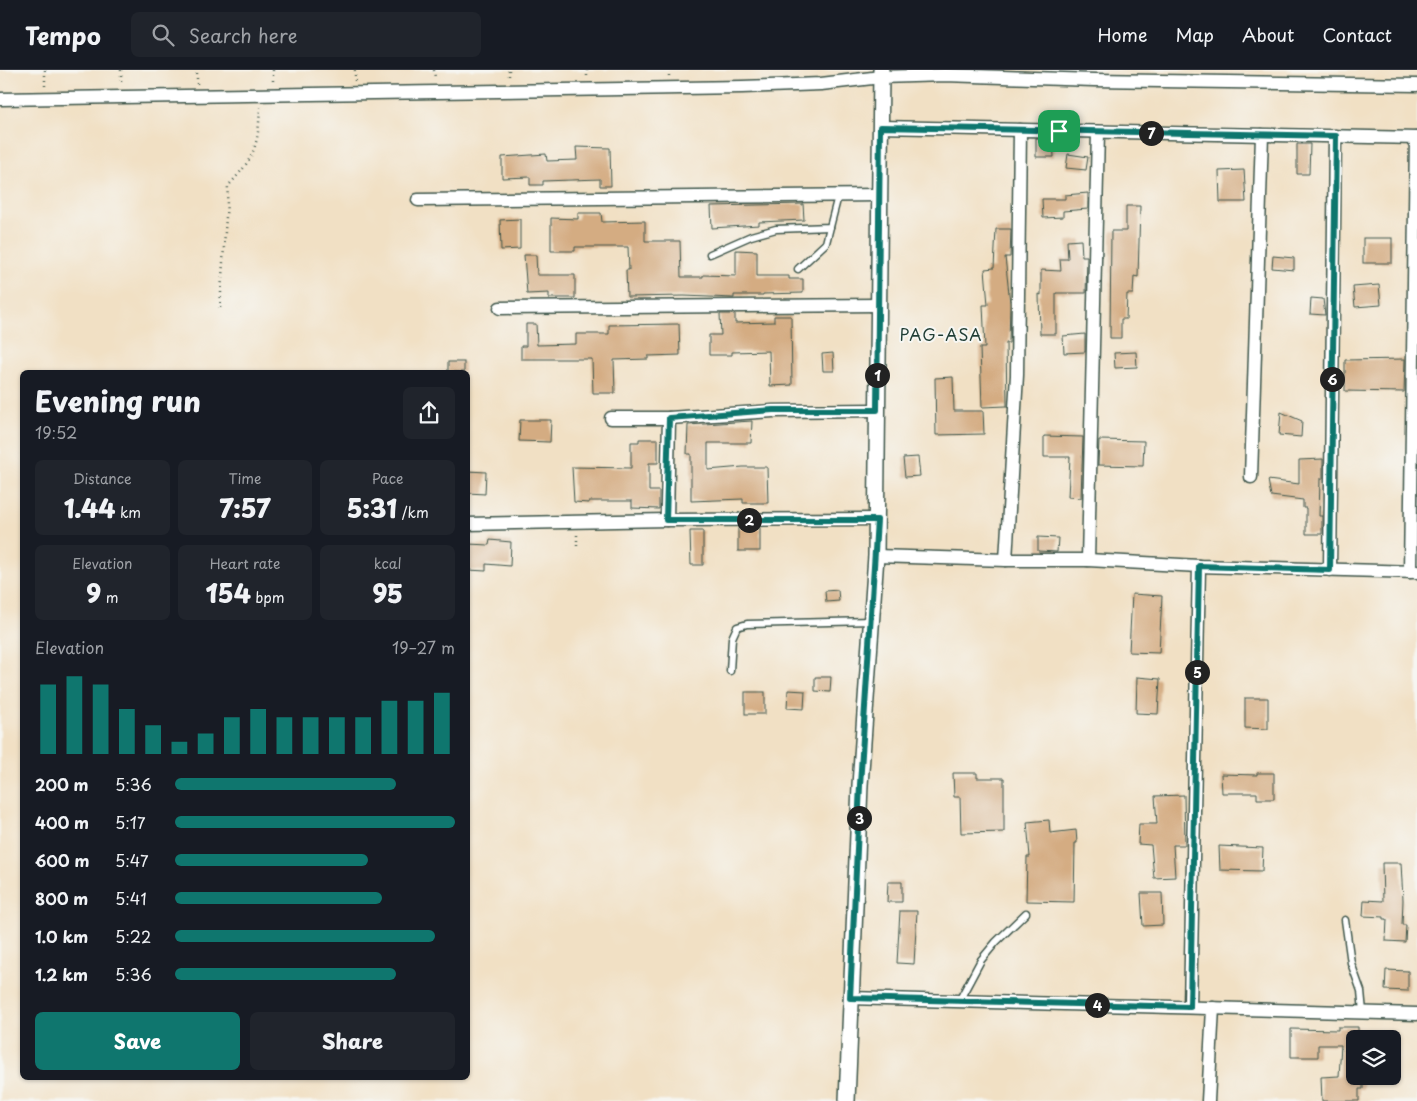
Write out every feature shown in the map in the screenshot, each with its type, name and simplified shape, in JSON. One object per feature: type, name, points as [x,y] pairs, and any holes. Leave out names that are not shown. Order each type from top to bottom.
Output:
[{"type":"street","points":[[0,99],[821,84],[881,73],[1094,80],[1417,85]]},
{"type":"street","points":[[846,1101],[860,785],[876,556],[881,73]]},
{"type":"street","points":[[876,556],[1006,560],[1088,560],[1199,566],[1414,572],[1416,138],[880,127]]},
{"type":"street","points":[[1006,560],[1017,375],[1020,130]]},
{"type":"street","points":[[1088,560],[1098,132]]},
{"type":"street","points":[[1251,477],[1262,135]]},
{"type":"street","points":[[1330,570],[1336,136]]},
{"type":"street","points":[[418,200],[880,195]]},
{"type":"street","points":[[500,308],[878,305]]},
{"type":"street","points":[[611,418],[669,418],[773,410],[877,410]]},
{"type":"street","points":[[666,520],[669,418]]},
{"type":"street","points":[[470,524],[666,520],[877,520]]},
{"type":"street","points":[[1190,1007],[1199,566]]},
{"type":"street","points":[[850,998],[1417,1014]]},
{"type":"street","points":[[1208,1101],[1213,1008]]},
{"type":"lane","points":[[798,269],[826,243],[838,196]]},
{"type":"lane","points":[[710,254],[751,236],[776,228],[830,227]]},
{"type":"lane","points":[[730,671],[732,638],[737,627],[747,624],[872,621]]},
{"type":"lane","points":[[959,1001],[981,960],[996,942],[1026,913]]},
{"type":"lane","points":[[1345,920],[1351,963],[1361,990],[1363,1012]]},
{"type":"path","points":[[220,308],[228,186],[241,172],[254,152],[258,136],[261,94]]},
{"type":"building","points":[[1036,138],[1053,139],[1054,157],[1036,157]]},
{"type":"building","points":[[1297,144],[1310,144],[1309,174],[1297,174]]},
{"type":"building","points":[[576,147],[610,148],[611,186],[600,186],[600,179],[543,181],[543,185],[530,185],[530,177],[502,178],[502,157],[546,154],[547,161],[577,160]]},
{"type":"building","points":[[1068,154],[1088,157],[1086,170],[1066,168]]},
{"type":"building","points":[[1244,170],[1246,202],[1220,202],[1219,171]]},
{"type":"building","points":[[1088,193],[1088,209],[1063,211],[1063,217],[1043,218],[1042,199],[1065,199],[1065,195]]},
{"type":"building","points":[[803,204],[804,220],[759,222],[759,225],[712,228],[711,206]]},
{"type":"building","points":[[1126,206],[1140,206],[1138,277],[1134,276],[1133,294],[1127,294],[1126,319],[1121,319],[1121,338],[1110,338],[1111,231],[1126,231]]},
{"type":"building","points":[[578,213],[601,213],[602,222],[645,221],[645,241],[680,241],[681,277],[703,277],[703,275],[736,276],[736,250],[757,251],[757,276],[789,276],[789,279],[803,279],[803,293],[734,295],[734,298],[684,296],[627,297],[626,270],[629,270],[628,247],[575,247],[575,251],[551,251],[551,218],[578,219]]},
{"type":"building","points":[[520,219],[520,249],[501,250],[500,220]]},
{"type":"building","points":[[996,229],[1011,229],[1010,257],[1005,257],[1010,303],[1009,343],[1006,343],[1007,406],[982,407],[980,348],[985,348],[983,305],[988,305],[985,269],[994,268]]},
{"type":"building","points":[[1363,238],[1392,238],[1392,263],[1363,263]]},
{"type":"building","points":[[1081,240],[1082,256],[1087,256],[1086,293],[1056,293],[1056,334],[1040,334],[1039,294],[1041,295],[1041,270],[1061,271],[1060,259],[1068,259],[1067,241]]},
{"type":"building","points":[[524,255],[536,255],[537,275],[575,275],[575,298],[549,298],[549,293],[527,294]]},
{"type":"building","points":[[1273,256],[1294,258],[1294,270],[1272,268]]},
{"type":"building","points":[[1379,285],[1381,305],[1355,307],[1353,287]]},
{"type":"building","points":[[1311,298],[1323,299],[1325,315],[1310,314]]},
{"type":"building","points":[[720,314],[735,314],[735,323],[774,322],[774,316],[791,316],[792,385],[770,386],[769,351],[732,352],[732,355],[709,355],[709,335],[721,335]]},
{"type":"building","points":[[526,324],[536,324],[537,345],[576,344],[576,334],[609,334],[609,325],[679,324],[680,355],[648,356],[648,359],[614,360],[615,393],[593,393],[592,359],[521,359],[521,346],[526,346]]},
{"type":"building","points":[[1085,334],[1085,352],[1064,353],[1063,336]]},
{"type":"building","points":[[1136,352],[1137,367],[1115,368],[1114,353]]},
{"type":"building","points":[[833,353],[834,371],[823,371],[822,354]]},
{"type":"building","points":[[1405,359],[1404,392],[1345,391],[1345,360]]},
{"type":"building","points":[[448,362],[464,362],[464,370],[448,370]]},
{"type":"building","points":[[953,377],[954,411],[983,411],[984,434],[936,435],[935,378]]},
{"type":"building","points":[[1281,412],[1302,421],[1301,437],[1279,435]]},
{"type":"building","points":[[520,420],[551,420],[550,442],[519,441]]},
{"type":"building","points":[[752,421],[751,443],[708,443],[708,470],[767,467],[768,503],[743,503],[743,499],[691,501],[691,454],[687,454],[688,425]]},
{"type":"building","points":[[1044,436],[1083,437],[1081,498],[1068,497],[1070,457],[1044,457]]},
{"type":"building","points":[[639,439],[658,439],[658,463],[649,463],[649,491],[659,491],[659,509],[632,508],[632,501],[574,502],[572,467],[631,468],[631,442],[639,442]]},
{"type":"building","points":[[1099,440],[1144,441],[1143,466],[1098,465]]},
{"type":"building","points":[[918,457],[920,476],[905,477],[903,458]]},
{"type":"building","points":[[1323,459],[1323,479],[1320,479],[1319,516],[1322,516],[1322,534],[1306,534],[1306,508],[1303,508],[1303,500],[1271,496],[1268,480],[1299,484],[1299,460]]},
{"type":"building","points":[[470,471],[486,472],[485,494],[470,493]]},
{"type":"building","points":[[738,528],[760,528],[760,551],[738,551]]},
{"type":"building","points":[[690,531],[703,531],[703,565],[691,565]]},
{"type":"building","points":[[1038,537],[1058,538],[1057,552],[1038,551]]},
{"type":"building","points":[[490,540],[511,542],[510,566],[486,564],[486,571],[470,570],[470,544],[489,545]]},
{"type":"building","points":[[838,590],[839,601],[826,602],[825,591]]},
{"type":"building","points":[[1132,594],[1162,596],[1159,653],[1129,652]]},
{"type":"building","points":[[815,677],[831,677],[830,692],[815,691]]},
{"type":"building","points":[[1137,677],[1160,679],[1158,714],[1136,713]]},
{"type":"building","points":[[788,690],[805,691],[804,709],[787,708]]},
{"type":"building","points":[[745,692],[765,692],[765,714],[745,714]]},
{"type":"building","points":[[1245,698],[1268,698],[1268,729],[1245,728]]},
{"type":"building","points":[[953,773],[977,773],[977,778],[1004,778],[1004,832],[961,833],[960,797],[954,797]]},
{"type":"building","points":[[1257,773],[1274,773],[1274,799],[1257,799],[1257,793],[1222,793],[1221,774],[1257,775]]},
{"type":"building","points":[[1184,795],[1185,845],[1173,845],[1175,877],[1154,878],[1151,845],[1138,844],[1139,824],[1157,824],[1155,796]]},
{"type":"building","points":[[1049,820],[1050,833],[1076,830],[1074,902],[1026,901],[1027,857],[1030,857],[1027,822]]},
{"type":"building","points":[[1219,846],[1263,848],[1262,871],[1220,870]]},
{"type":"building","points":[[1382,863],[1401,863],[1402,925],[1406,925],[1405,942],[1386,941],[1387,919],[1384,919],[1384,917],[1363,916],[1364,900],[1383,901]]},
{"type":"building","points":[[888,882],[902,882],[902,902],[887,902]]},
{"type":"building","points":[[1141,893],[1162,893],[1163,925],[1143,926]]},
{"type":"building","points":[[900,911],[917,911],[914,964],[897,963]]},
{"type":"building","points":[[1386,970],[1408,971],[1408,991],[1385,990]]},
{"type":"building","points":[[1338,1027],[1358,1027],[1358,1030],[1346,1030],[1346,1085],[1363,1085],[1363,1089],[1359,1089],[1359,1101],[1322,1101],[1321,1077],[1339,1076],[1341,1045],[1318,1045],[1318,1057],[1291,1057],[1291,1029],[1338,1030]]},
{"type":"district","name":"PAG-ASA","points":[[941,335]]},
{"type":"route","points":[[880,127],[1059,131],[1336,136],[1330,570],[1199,566],[1190,1007],[850,998],[860,785],[877,520],[666,520],[669,418],[773,410],[877,410],[880,127]]}]
